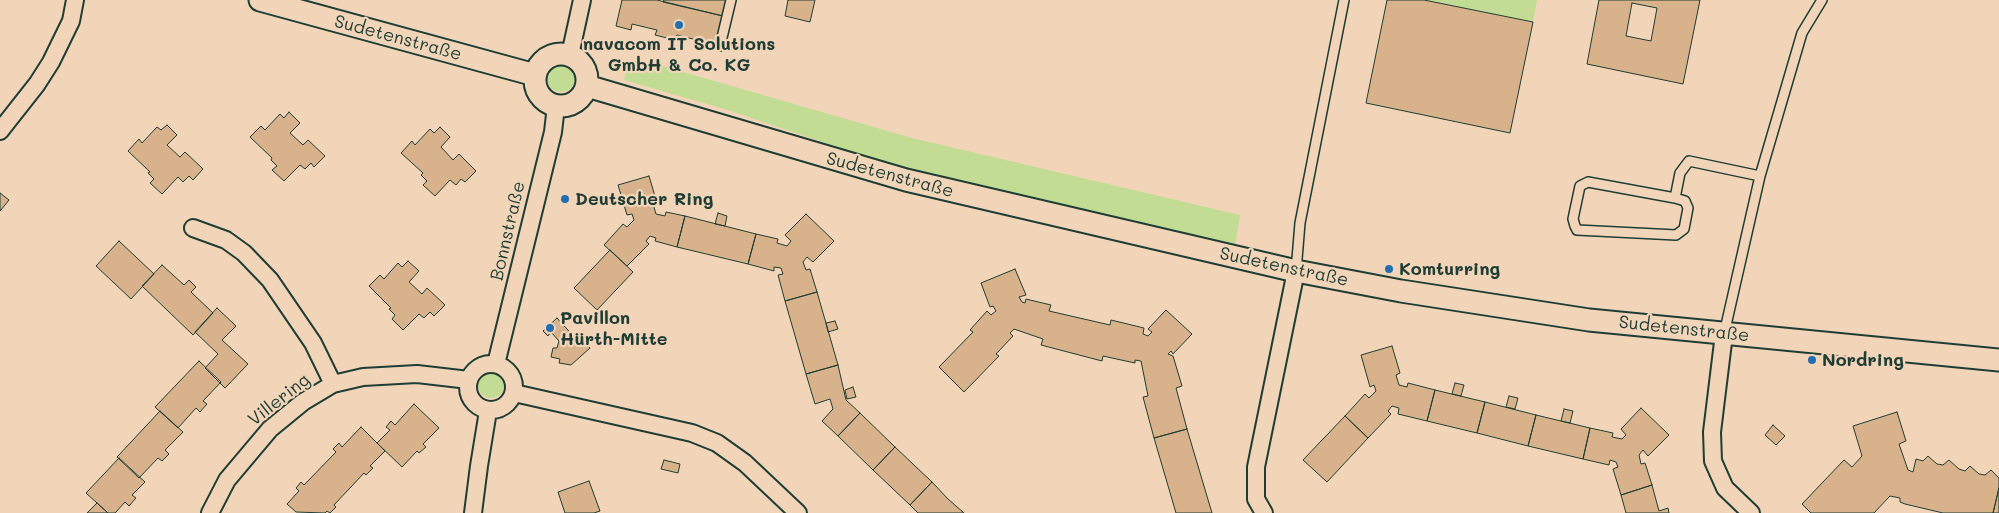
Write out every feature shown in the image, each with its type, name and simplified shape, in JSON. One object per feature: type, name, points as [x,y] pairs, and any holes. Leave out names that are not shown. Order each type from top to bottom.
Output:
[{"type":"street","points":[[0,131],[52,62],[71,21],[75,0]]},
{"type":"street","name":"Sudetenstraße","points":[[260,0],[536,75]]},
{"type":"street","points":[[570,56],[582,0]]},
{"type":"street","points":[[559,54],[570,56],[582,64],[586,71],[587,86],[580,98],[575,102],[569,105],[556,106],[542,98],[535,83],[536,75],[540,65],[548,57],[559,54]]},
{"type":"street","name":"Sudetenstraße","points":[[587,86],[906,180],[1296,271],[1401,291],[1580,318],[1724,334],[1999,360]]},
{"type":"street","name":"Bonnstraße","points":[[496,364],[553,132],[556,106]]},
{"type":"street","points":[[193,228],[232,244],[244,253],[270,280],[313,343],[333,384]]},
{"type":"street","points":[[1264,513],[1256,499],[1256,466],[1296,271]]},
{"type":"street","points":[[1724,334],[1712,432],[1713,461],[1724,488],[1751,513]]},
{"type":"street","points":[[496,364],[511,374],[514,382],[514,393],[510,402],[502,408],[488,411],[478,407],[471,400],[468,390],[469,380],[473,372],[480,367],[496,364]]},
{"type":"street","name":"Villering","points":[[210,513],[227,480],[270,428],[303,402],[333,384],[363,377],[417,374],[469,380]]},
{"type":"street","points":[[514,393],[692,433],[717,443],[745,463],[798,513]]},
{"type":"street","points":[[473,513],[478,466],[488,411]]},
{"type":"lane","points":[[720,46],[731,0]]},
{"type":"lane","points":[[1296,271],[1300,222],[1344,0]]},
{"type":"lane","points":[[1724,334],[1760,176],[1802,33],[1822,0]]},
{"type":"lane","points":[[1675,198],[1680,173],[1689,161],[1760,176]]},
{"type":"lane","points":[[1588,182],[1675,198],[1685,201],[1688,208],[1684,229],[1676,235],[1577,230],[1574,226],[1573,219],[1580,186],[1588,182]]},
{"type":"green space","points":[[1424,0],[1537,0],[1533,22]]},
{"type":"green space","points":[[652,63],[912,138],[1240,215],[1235,248],[892,166],[731,111],[624,80],[626,72],[634,65]]},
{"type":"green space","points":[[561,64],[571,68],[575,78],[571,88],[561,92],[551,88],[547,78],[551,68]]},
{"type":"green space","points":[[491,372],[500,376],[504,385],[500,394],[491,398],[482,394],[478,385],[482,376]]},
{"type":"building","name":"navacom IT Solutions GmbH & Co. KG","points":[[622,0],[657,0],[723,16],[715,49],[700,46],[701,41],[677,35],[675,40],[655,35],[657,30],[632,24],[631,30],[616,26]]},
{"type":"building","points":[[664,0],[726,0],[723,16],[663,2]]},
{"type":"building","points":[[788,0],[815,0],[810,22],[785,16]]},
{"type":"building","points":[[1387,0],[1424,0],[1533,22],[1510,133],[1366,103]]},
{"type":"building","points":[[1599,0],[1700,0],[1683,84],[1587,64]],"holes":[[[1632,3],[1657,8],[1651,41],[1626,36]]]},
{"type":"building","points":[[289,112],[300,123],[290,133],[303,145],[308,140],[325,156],[314,167],[311,163],[305,169],[300,165],[284,181],[272,170],[277,166],[271,160],[272,158],[250,137],[261,126],[265,130],[280,114],[284,118]]},
{"type":"building","points":[[167,125],[177,135],[167,145],[180,157],[185,152],[203,169],[193,180],[189,176],[183,182],[178,177],[162,194],[150,183],[154,179],[148,173],[150,172],[128,151],[139,139],[142,143],[157,127],[161,130]]},
{"type":"building","points":[[440,127],[450,137],[441,147],[453,160],[459,154],[476,171],[465,182],[461,179],[456,185],[450,180],[435,196],[423,185],[427,181],[421,175],[423,173],[401,153],[412,141],[415,145],[430,129],[434,133]]},
{"type":"building","points":[[649,176],[657,203],[653,204],[656,214],[665,216],[666,212],[685,216],[677,247],[655,241],[656,238],[650,236],[646,241],[649,244],[627,266],[604,245],[623,224],[627,227],[634,220],[632,214],[627,215],[618,185]]},
{"type":"building","points":[[0,193],[9,200],[0,211]]},
{"type":"building","points":[[718,213],[727,216],[725,226],[715,224]]},
{"type":"building","points":[[806,214],[834,241],[813,262],[807,257],[803,262],[806,270],[810,269],[817,292],[785,301],[778,275],[783,274],[781,268],[774,267],[774,271],[748,264],[756,234],[778,239],[777,243],[787,246],[791,241],[785,235]]},
{"type":"building","points":[[685,216],[756,234],[748,264],[677,247]]},
{"type":"building","points":[[119,241],[154,274],[131,299],[96,266]]},
{"type":"building","points":[[610,250],[633,272],[597,310],[574,288]]},
{"type":"building","points":[[408,261],[419,271],[409,282],[422,294],[427,288],[445,305],[434,316],[430,312],[424,318],[419,314],[403,330],[392,319],[395,315],[389,309],[391,308],[369,286],[380,275],[384,279],[398,263],[402,267]]},
{"type":"building","points":[[162,265],[184,285],[189,280],[196,287],[191,292],[213,313],[193,335],[142,286]]},
{"type":"building","points":[[1015,269],[1026,295],[1019,297],[1022,302],[1025,303],[1026,299],[1051,305],[1049,311],[1110,325],[1111,320],[1144,328],[1143,334],[1148,336],[1152,332],[1148,329],[1166,310],[1192,334],[1173,354],[1171,351],[1168,354],[1173,356],[1182,386],[1176,388],[1187,429],[1154,438],[1143,397],[1148,396],[1141,361],[1135,360],[1135,363],[1103,356],[1102,361],[1041,345],[1043,339],[1014,329],[1010,333],[1013,336],[996,354],[999,356],[964,392],[939,367],[973,332],[970,330],[987,311],[991,315],[996,311],[993,306],[990,307],[981,283]]},
{"type":"building","points":[[817,292],[838,365],[806,374],[785,301]]},
{"type":"building","points":[[217,308],[236,326],[222,340],[248,364],[225,388],[205,368],[218,354],[195,332]]},
{"type":"building","points":[[557,318],[577,340],[580,338],[590,348],[571,365],[559,363],[560,359],[551,357],[553,348],[557,348],[559,341],[551,332],[548,336],[543,331]]},
{"type":"building","points":[[835,321],[838,329],[828,332],[826,323]]},
{"type":"building","points":[[1392,346],[1400,373],[1396,375],[1399,385],[1407,387],[1408,383],[1435,390],[1427,421],[1398,414],[1399,408],[1392,406],[1388,411],[1391,414],[1368,438],[1345,416],[1365,394],[1369,398],[1376,391],[1374,385],[1370,387],[1361,355]]},
{"type":"building","points":[[199,361],[221,382],[203,401],[207,404],[200,412],[196,408],[178,428],[155,407]]},
{"type":"building","points":[[838,365],[846,400],[860,413],[838,436],[822,421],[833,409],[830,399],[815,404],[806,374]]},
{"type":"building","points":[[1455,383],[1464,385],[1461,396],[1452,394]]},
{"type":"building","points":[[853,387],[856,397],[847,399],[845,390]]},
{"type":"building","points":[[1435,390],[1485,402],[1477,433],[1427,421]]},
{"type":"building","points":[[1509,396],[1518,398],[1515,409],[1506,407]]},
{"type":"building","points":[[1485,402],[1536,415],[1528,446],[1477,433]]},
{"type":"building","points":[[414,404],[439,428],[423,444],[426,447],[419,453],[417,451],[402,467],[377,443],[390,430],[386,427],[391,421],[395,425]]},
{"type":"building","points":[[1641,408],[1669,435],[1648,456],[1643,450],[1639,455],[1641,464],[1645,463],[1652,485],[1621,495],[1613,469],[1618,467],[1616,462],[1610,460],[1609,465],[1583,459],[1590,428],[1613,433],[1612,437],[1622,439],[1626,435],[1621,429]]},
{"type":"building","points":[[1564,409],[1573,411],[1570,423],[1561,421]]},
{"type":"building","points":[[160,411],[183,432],[165,450],[169,454],[162,461],[158,458],[139,478],[117,457]]},
{"type":"building","points":[[1897,412],[1906,441],[1899,444],[1908,470],[1913,472],[1916,459],[1923,461],[1928,456],[1937,464],[1943,465],[1949,460],[1959,469],[1965,471],[1970,466],[1979,474],[1985,475],[1991,470],[1999,478],[1999,488],[1993,513],[1943,513],[1905,504],[1900,502],[1900,498],[1890,496],[1874,513],[1811,513],[1802,504],[1844,460],[1852,467],[1862,456],[1853,426]]},
{"type":"building","points":[[860,413],[895,447],[873,470],[838,436]]},
{"type":"building","points":[[1536,415],[1590,428],[1583,459],[1528,446]]},
{"type":"building","points":[[1345,416],[1368,438],[1327,482],[1303,460]]},
{"type":"building","points":[[1773,425],[1785,436],[1776,445],[1765,435]]},
{"type":"building","points":[[361,427],[385,451],[370,466],[373,468],[366,475],[364,473],[334,505],[336,507],[330,513],[327,511],[325,513],[296,512],[287,504],[299,491],[296,488],[301,482],[304,485],[336,452],[333,449],[339,443],[342,447]]},
{"type":"building","points":[[1187,429],[1212,513],[1176,513],[1154,438]]},
{"type":"building","points":[[895,447],[932,482],[910,505],[873,470]]},
{"type":"building","points":[[119,458],[145,482],[132,495],[136,498],[129,506],[125,502],[115,513],[108,513],[86,493]]},
{"type":"building","points":[[664,460],[680,464],[678,473],[661,469]]},
{"type":"building","points":[[589,481],[600,511],[594,513],[565,513],[558,492]]},
{"type":"building","points":[[932,482],[964,513],[918,513],[910,505]]},
{"type":"building","points":[[1652,485],[1659,511],[1668,508],[1669,513],[1626,513],[1621,495]]},
{"type":"building","points":[[1999,488],[1999,513],[1993,513]]},
{"type":"building","points":[[97,503],[108,513],[87,513]]},
{"type":"place","name":"navacom IT Solutions GmbH & Co. KG","points":[[679,25]]},
{"type":"place","name":"Deutscher Ring","points":[[565,199]]},
{"type":"place","name":"Komturring","points":[[1389,269]]},
{"type":"place","name":"Pavillon Hürth-Mitte","points":[[550,328]]},
{"type":"place","name":"Nordring","points":[[1812,360]]}]
